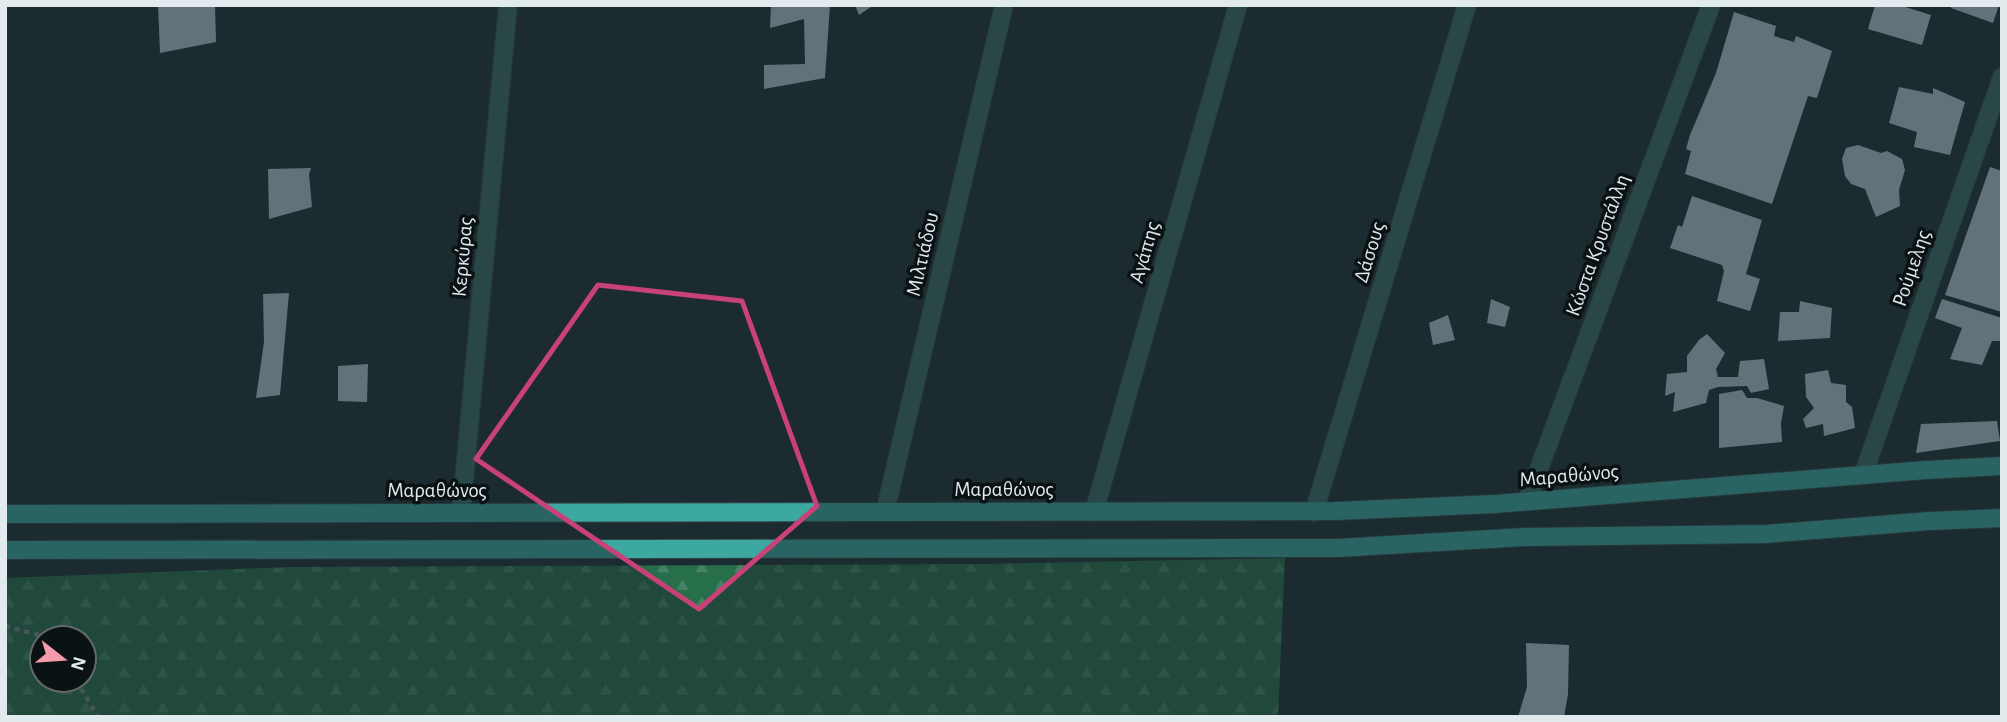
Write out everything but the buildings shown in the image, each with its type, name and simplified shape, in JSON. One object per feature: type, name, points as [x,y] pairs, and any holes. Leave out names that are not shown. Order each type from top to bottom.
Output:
[{"type":"main road","name":"Μαραθώνος","points":[[5,514],[1314,512],[1527,501],[1926,470],[2002,467]]},
{"type":"main road","points":[[5,550],[1338,548],[1525,537],[1766,534],[2002,518]]},
{"type":"street","name":"Κερκύρας","points":[[461,513],[508,5]]},
{"type":"street","name":"Μιλτιάδου","points":[[885,512],[1004,5]]},
{"type":"street","name":"Αγάπης","points":[[1094,512],[1238,5]]},
{"type":"street","name":"Δάσους","points":[[1314,512],[1467,5]]},
{"type":"street","name":"Κώστα Κρυστάλλη","points":[[1527,501],[1711,5]]},
{"type":"street","name":"Ρούμελης","points":[[1863,475],[2002,76]]},
{"type":"path","points":[[5,626],[28,632]]},
{"type":"path","points":[[84,694],[98,717]]},
{"type":"highlighted area","points":[[598,285],[742,301],[817,506],[699,609],[476,459]]},
{"type":"green space","points":[[1285,558],[1278,717],[5,717],[5,578],[290,567],[984,564]]}]
